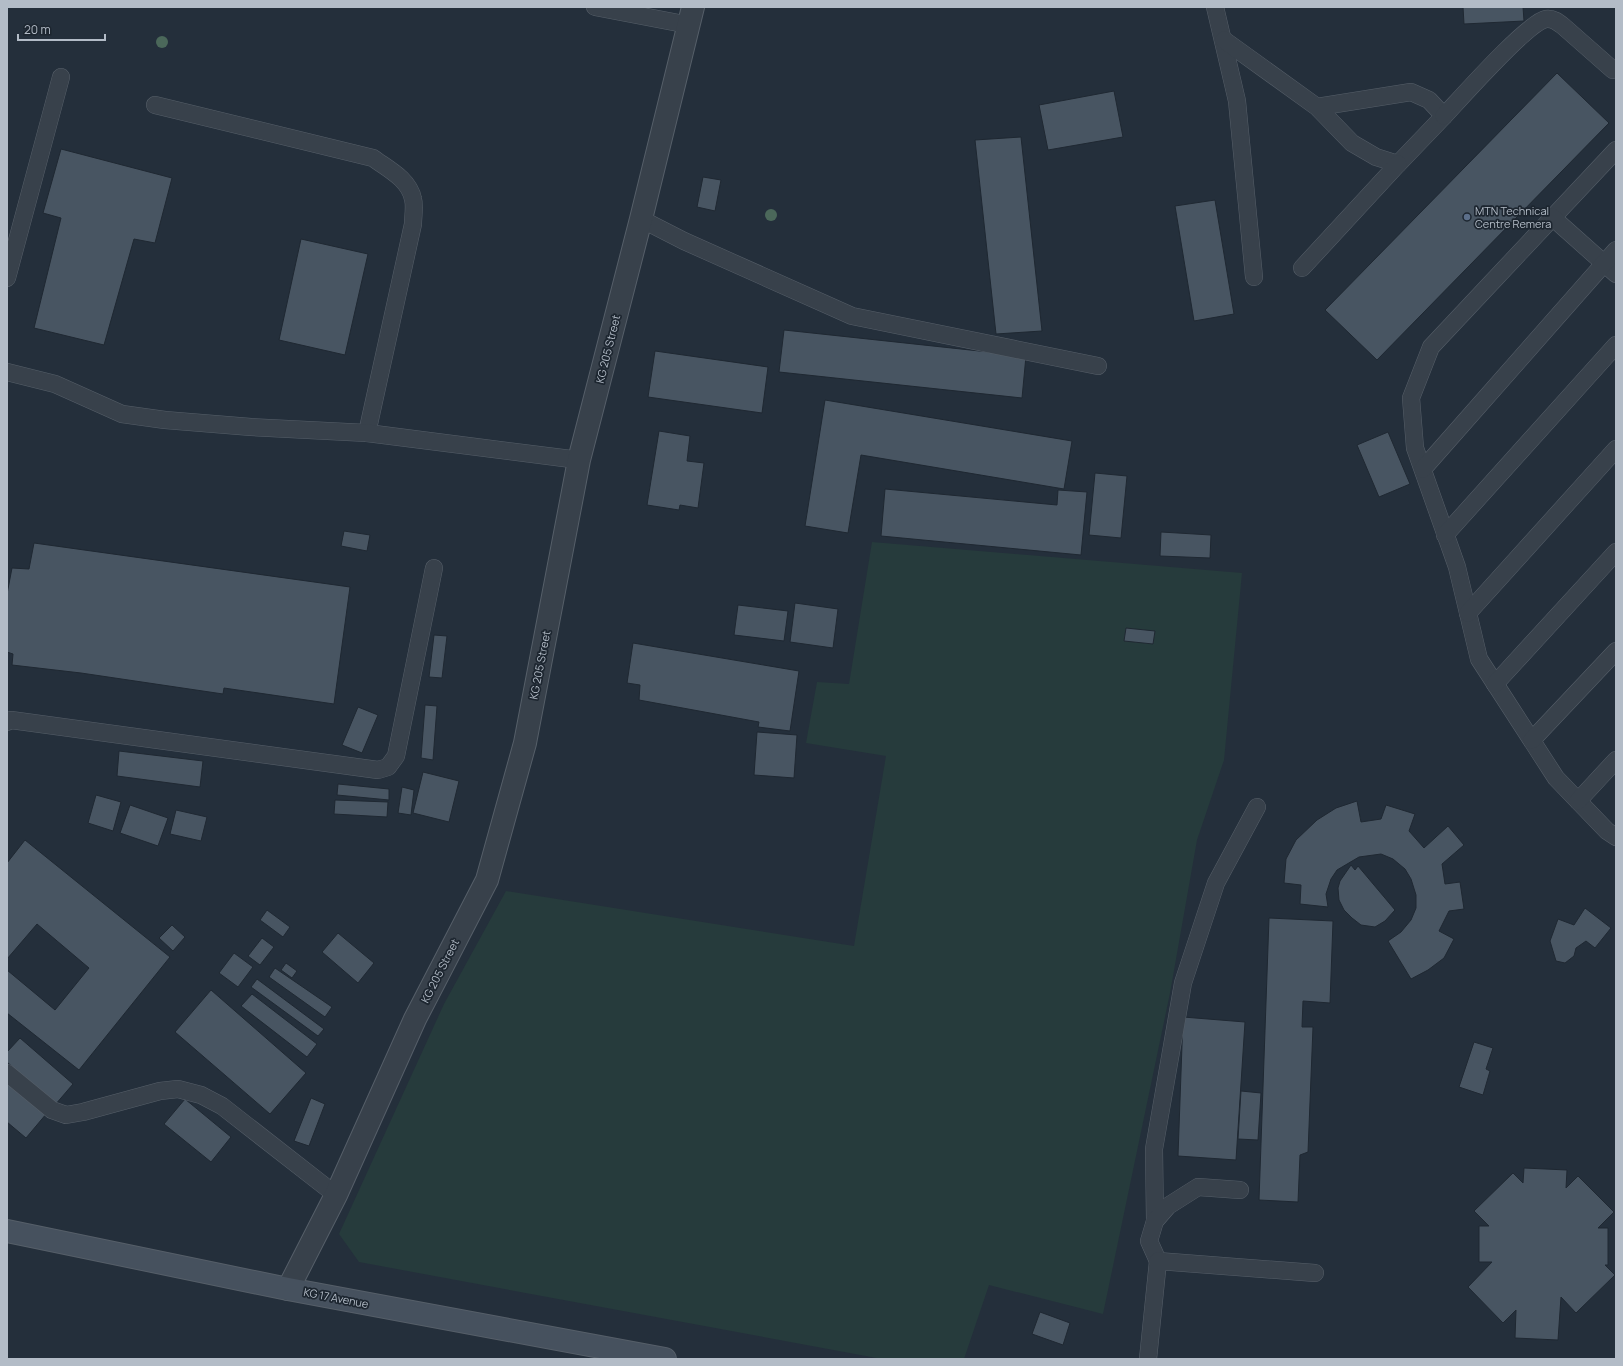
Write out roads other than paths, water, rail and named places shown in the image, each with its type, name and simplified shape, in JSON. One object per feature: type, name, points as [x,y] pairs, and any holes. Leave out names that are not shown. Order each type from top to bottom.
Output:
[{"type":"street","name":"KG 205 Street","points":[[288,1289],[336,1195],[415,1019],[487,880],[525,743],[579,460],[641,220],[691,16]]},
{"type":"street","name":"KG 17 Avenue","points":[[7,1231],[288,1289],[665,1359]]},
{"type":"lane","points":[[595,7],[691,16]]},
{"type":"lane","points":[[1215,7],[1224,40],[1237,101],[1254,278]]},
{"type":"lane","points":[[1302,268],[1398,164],[1520,36],[1538,22],[1546,19],[1554,20],[1563,26],[1613,70]]},
{"type":"lane","points":[[1224,40],[1317,106],[1352,143],[1376,158],[1398,164]]},
{"type":"lane","points":[[7,278],[61,77]]},
{"type":"lane","points":[[1317,106],[1411,92],[1429,100],[1444,116]]},
{"type":"lane","points":[[155,105],[373,158],[398,175],[409,188],[414,200],[413,224],[367,433]]},
{"type":"lane","points":[[1616,150],[1431,347],[1410,398],[1415,448],[1457,567],[1479,659],[1556,778],[1606,831],[1616,837]]},
{"type":"lane","points":[[1552,217],[1610,269]]},
{"type":"lane","points":[[641,220],[684,241],[852,316],[1098,366]]},
{"type":"lane","points":[[1422,469],[1610,269],[1616,250]]},
{"type":"lane","points":[[1445,535],[1616,345]]},
{"type":"lane","points":[[7,372],[55,384],[122,414],[166,420],[235,426],[367,433],[579,460]]},
{"type":"lane","points":[[1468,613],[1616,449]]},
{"type":"lane","points":[[1495,684],[1616,552]]},
{"type":"lane","points":[[7,722],[18,721],[378,770],[388,767],[396,756],[434,568]]},
{"type":"lane","points":[[1532,740],[1616,651]]},
{"type":"lane","points":[[1578,801],[1616,760]]},
{"type":"lane","points":[[1148,1359],[1158,1261],[1149,1242],[1155,1221],[1154,1149],[1183,983],[1216,883],[1257,807]]},
{"type":"lane","points":[[7,1072],[52,1110],[66,1115],[83,1112],[160,1091],[178,1089],[201,1095],[222,1106],[336,1195]]},
{"type":"lane","points":[[1155,1221],[1168,1206],[1198,1187],[1240,1190]]},
{"type":"lane","points":[[1158,1261],[1315,1272]]},
{"type":"place","name":"MTN Technical Centre Remera","points":[[1467,217]]}]
